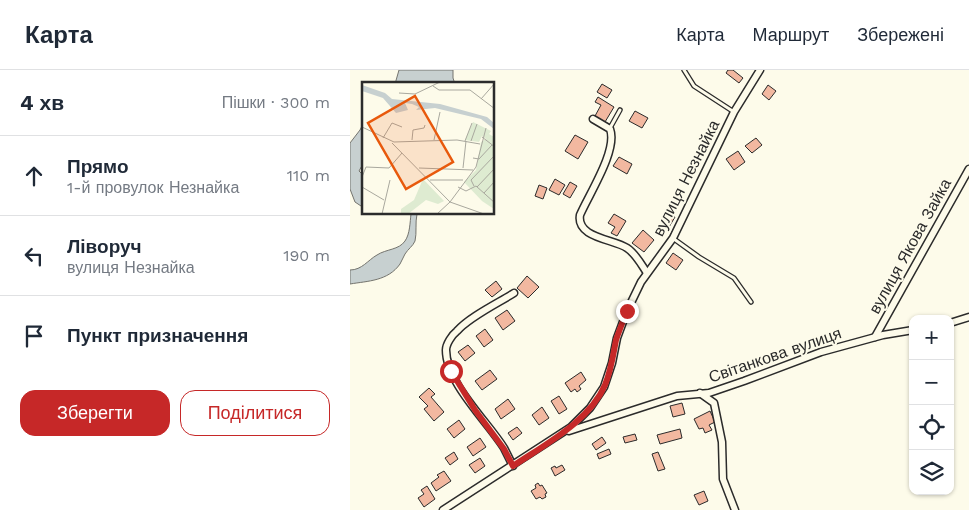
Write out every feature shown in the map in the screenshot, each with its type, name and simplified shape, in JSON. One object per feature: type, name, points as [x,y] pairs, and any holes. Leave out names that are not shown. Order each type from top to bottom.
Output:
[{"type":"street","name":"вулиця Незнайка","points":[[443,510],[571,427],[590,408],[604,387],[619,332],[632,300],[647,273],[673,238],[734,112],[760,70]]},
{"type":"street","points":[[593,119],[610,128],[612,135],[611,144],[601,172],[580,215],[580,222],[592,234],[627,248],[636,256],[647,273]]},
{"type":"street","name":"вулиця Якова Зайка","points":[[875,337],[969,169]]},
{"type":"street","points":[[513,466],[504,449],[456,381],[449,365],[446,348],[453,336],[464,324],[514,293]]},
{"type":"street","points":[[954,322],[969,317]]},
{"type":"street","name":"Світанкова вулиця","points":[[560,434],[677,396],[700,394],[744,382],[821,352],[875,337],[909,331]]},
{"type":"street","points":[[700,394],[714,403],[721,430],[724,486],[735,510]]},
{"type":"lane","points":[[684,70],[694,86],[734,112]]},
{"type":"lane","points":[[610,128],[620,110]]},
{"type":"lane","points":[[673,238],[693,253],[734,278],[751,302]]},
{"type":"shaded area","points":[[399,70],[453,70],[454,82],[396,82]]},
{"type":"shaded area","points":[[362,126],[362,166],[359,171],[362,174],[361,206],[355,202],[350,189],[350,143]]},
{"type":"shaded area","points":[[411,215],[417,215],[415,241],[395,270],[384,277],[350,284],[350,270],[358,268],[381,253],[402,244],[410,228]]},
{"type":"building","points":[[728,70],[733,70],[743,78],[739,83],[726,73]]},
{"type":"building","points":[[602,84],[612,90],[607,98],[597,92]]},
{"type":"building","points":[[768,85],[776,91],[769,100],[762,94]]},
{"type":"building","points":[[598,97],[614,107],[605,122],[595,116],[601,105],[595,102]]},
{"type":"building","points":[[635,111],[648,118],[642,128],[629,121]]},
{"type":"building","points":[[575,135],[588,142],[578,159],[565,151]]},
{"type":"building","points":[[756,138],[762,145],[752,153],[745,146]]},
{"type":"building","points":[[738,151],[745,162],[734,170],[726,159]]},
{"type":"building","points":[[619,157],[632,164],[627,174],[613,166]]},
{"type":"building","points":[[555,179],[565,185],[559,195],[549,190]]},
{"type":"building","points":[[570,182],[577,186],[570,198],[563,194]]},
{"type":"building","points":[[539,185],[547,188],[543,199],[535,196]]},
{"type":"building","points":[[668,213],[675,217],[669,227],[662,223]]},
{"type":"building","points":[[614,214],[626,221],[617,236],[611,233],[615,227],[608,223]]},
{"type":"building","points":[[643,230],[654,240],[644,252],[632,243]]},
{"type":"building","points":[[673,253],[683,260],[676,270],[666,263]]},
{"type":"building","points":[[527,276],[539,287],[528,298],[517,288]]},
{"type":"building","points":[[496,281],[502,289],[492,297],[485,290]]},
{"type":"building","points":[[507,310],[515,321],[503,330],[495,318]]},
{"type":"building","points":[[485,329],[493,340],[484,347],[476,336]]},
{"type":"building","points":[[468,345],[475,353],[465,361],[458,352]]},
{"type":"building","points":[[490,370],[497,379],[482,390],[475,381]]},
{"type":"building","points":[[581,372],[586,380],[579,386],[581,389],[577,392],[575,389],[571,392],[565,383]]},
{"type":"building","points":[[429,388],[435,394],[431,397],[444,412],[434,421],[424,409],[428,406],[419,397]]},
{"type":"building","points":[[559,396],[567,409],[559,414],[551,401]]},
{"type":"building","points":[[508,399],[515,409],[501,419],[495,409]]},
{"type":"building","points":[[682,403],[685,414],[673,417],[670,406]]},
{"type":"building","points":[[542,407],[549,418],[539,425],[532,415]]},
{"type":"building","points":[[710,411],[715,422],[709,425],[712,430],[705,433],[703,428],[699,429],[694,419]]},
{"type":"building","points":[[459,420],[465,429],[454,438],[447,429]]},
{"type":"building","points":[[517,427],[522,433],[513,440],[508,433]]},
{"type":"building","points":[[680,429],[682,438],[660,444],[657,435]]},
{"type":"building","points":[[635,434],[637,440],[625,443],[623,437]]},
{"type":"building","points":[[602,437],[606,443],[596,450],[592,444]]},
{"type":"building","points":[[480,438],[486,447],[473,456],[467,447]]},
{"type":"building","points":[[609,449],[611,454],[599,459],[597,454]]},
{"type":"building","points":[[454,452],[458,459],[450,465],[445,458]]},
{"type":"building","points":[[658,452],[665,469],[658,471],[652,454]]},
{"type":"building","points":[[480,458],[485,466],[475,473],[469,465]]},
{"type":"building","points":[[562,465],[565,470],[555,476],[551,468]]},
{"type":"building","points":[[444,471],[451,481],[436,491],[431,483],[439,477],[437,475]]},
{"type":"building","points":[[538,483],[540,486],[542,485],[547,493],[545,494],[546,497],[542,499],[540,497],[536,499],[531,491],[536,488],[535,485]]},
{"type":"building","points":[[427,486],[435,499],[424,507],[418,498],[424,494],[421,490]]},
{"type":"building","points":[[704,491],[708,501],[699,505],[694,495]]},
{"type":"route","points":[[451,371],[475,410],[504,449],[513,466],[571,427],[590,408],[604,387],[612,363],[617,338],[627,311]]}]
